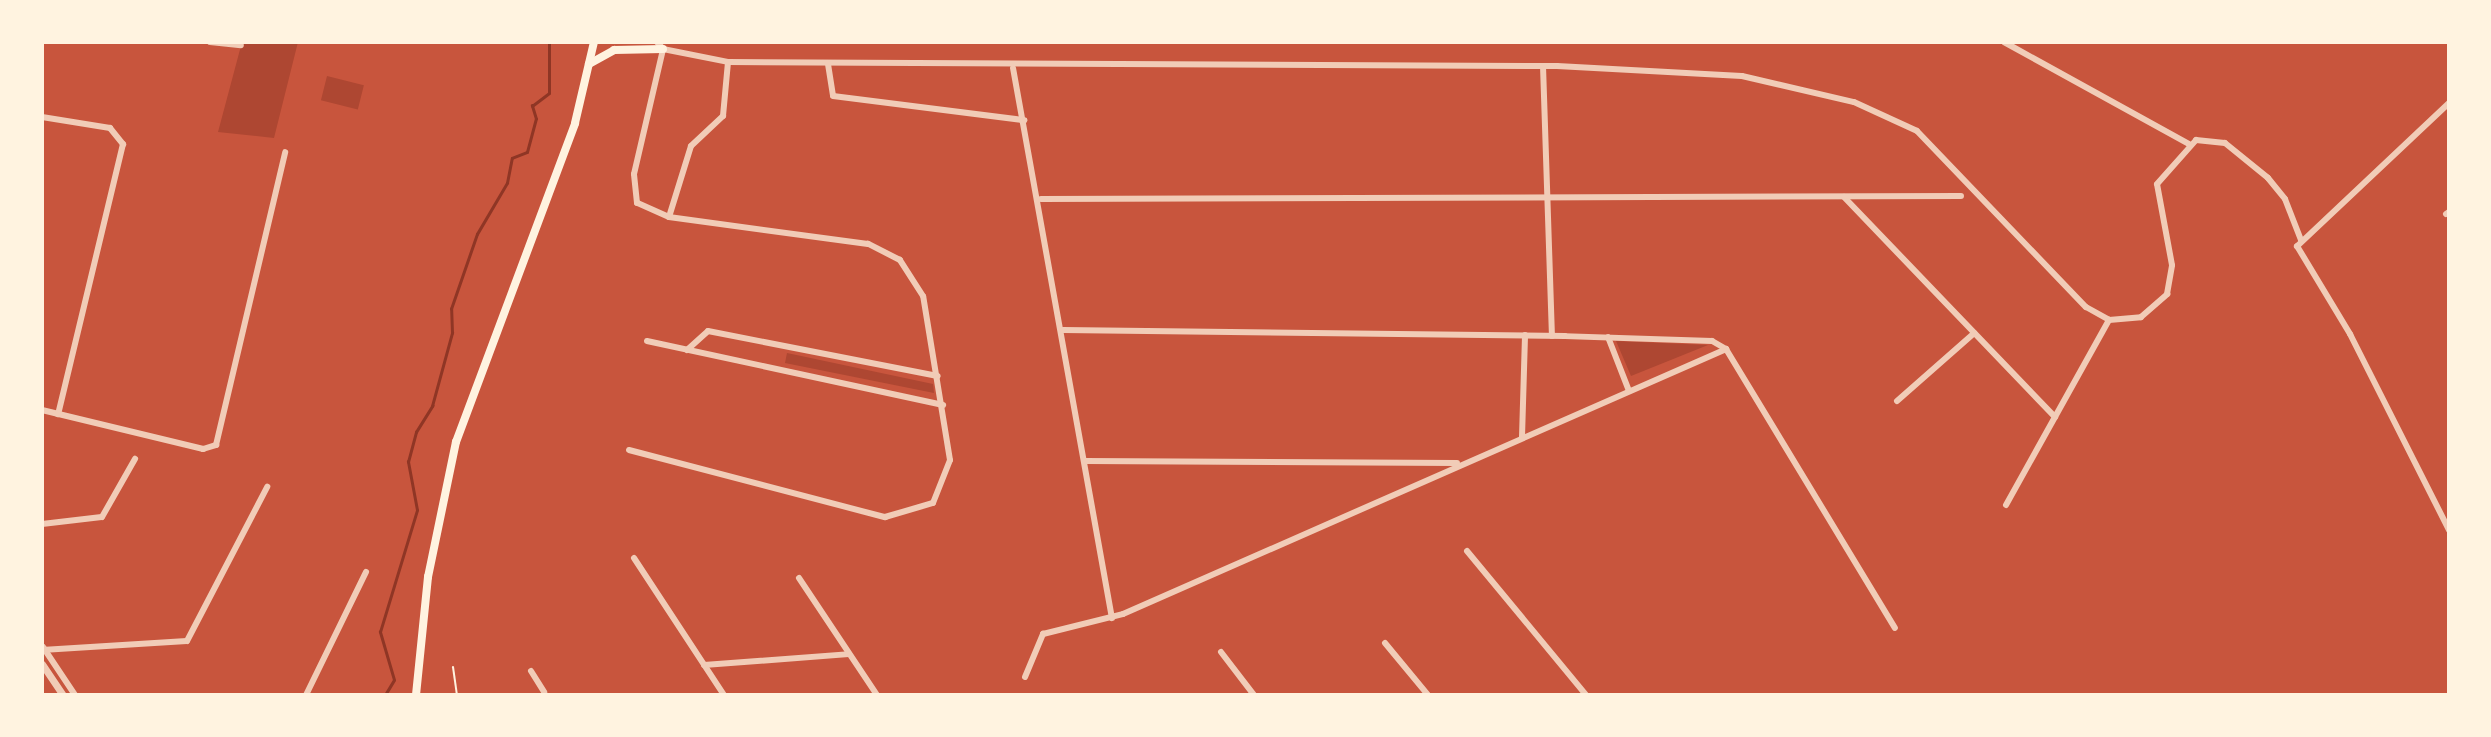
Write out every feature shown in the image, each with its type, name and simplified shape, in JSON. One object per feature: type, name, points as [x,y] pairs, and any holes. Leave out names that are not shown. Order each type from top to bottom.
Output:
[{"type":"main road","points":[[416,695],[428,577],[456,442],[570,136],[594,42]]},
{"type":"main road","points":[[623,42],[631,48]]},
{"type":"main road","points":[[589,64],[631,48],[660,46]]},
{"type":"street","points":[[210,42],[241,45]]},
{"type":"street","points":[[2004,42],[2189,144],[2217,140],[2255,165],[2282,194],[2301,240]]},
{"type":"street","points":[[629,450],[858,513],[904,516],[933,503],[947,480],[943,405],[938,376],[923,296],[909,269],[890,253],[669,217],[641,207],[632,192],[660,46],[728,62],[1013,68],[1543,66],[1721,72],[1826,94],[1891,116],[1924,136],[2086,307],[2109,320],[2141,317],[2167,294],[2172,265],[2157,184],[2189,144]]},
{"type":"street","points":[[669,217],[691,146],[723,116],[728,62]]},
{"type":"street","points":[[828,64],[833,96],[1024,120]]},
{"type":"street","points":[[1543,66],[1552,336]]},
{"type":"street","points":[[1013,68],[1041,199],[1112,618]]},
{"type":"street","points":[[2449,103],[2301,240],[2298,250],[2350,334],[2449,530]]},
{"type":"street","points":[[42,117],[110,128],[123,144],[58,414]]},
{"type":"street","points":[[42,410],[203,449],[217,444],[285,152]]},
{"type":"street","points":[[1041,199],[1961,196]]},
{"type":"street","points":[[1844,197],[2055,417]]},
{"type":"street","points":[[2006,505],[2109,320]]},
{"type":"street","points":[[1063,330],[1525,335],[1717,342],[1726,349],[1895,628]]},
{"type":"street","points":[[687,349],[708,331],[938,376]]},
{"type":"street","points":[[1897,401],[1974,333]]},
{"type":"street","points":[[1522,437],[1525,335]]},
{"type":"street","points":[[1608,338],[1629,391]]},
{"type":"street","points":[[648,341],[943,405]]},
{"type":"street","points":[[1025,677],[1040,636],[1112,618],[1726,349]]},
{"type":"street","points":[[42,524],[104,516],[135,459]]},
{"type":"street","points":[[1085,461],[1462,463]]},
{"type":"street","points":[[43,648],[187,641],[267,487]]},
{"type":"street","points":[[1467,551],[1586,695]]},
{"type":"street","points":[[634,558],[724,695]]},
{"type":"street","points":[[306,695],[366,572]]},
{"type":"street","points":[[799,578],[877,695]]},
{"type":"street","points":[[1385,643],[1428,695]]},
{"type":"street","points":[[43,648],[75,695]]},
{"type":"street","points":[[1221,652],[1254,695]]},
{"type":"street","points":[[704,665],[849,654]]},
{"type":"street","points":[[42,664],[63,695]]},
{"type":"street","points":[[531,671],[543,694]]},
{"type":"path","points":[[453,667],[457,695]]},
{"type":"shaded area","points":[[242,42],[298,42],[274,138],[218,132]]},
{"type":"shaded area","points":[[327,76],[364,85],[358,109],[321,100]]},
{"type":"shaded area","points":[[1616,341],[1708,345],[1631,376]]},
{"type":"shaded area","points":[[787,353],[933,384],[934,393],[785,363]]},
{"type":"waterway","points":[[385,695],[394,680],[380,632],[417,510],[408,462],[416,432],[432,406],[452,333],[451,309],[477,234],[507,183],[512,158],[527,152],[536,119],[532,106],[549,93],[549,42]]}]
